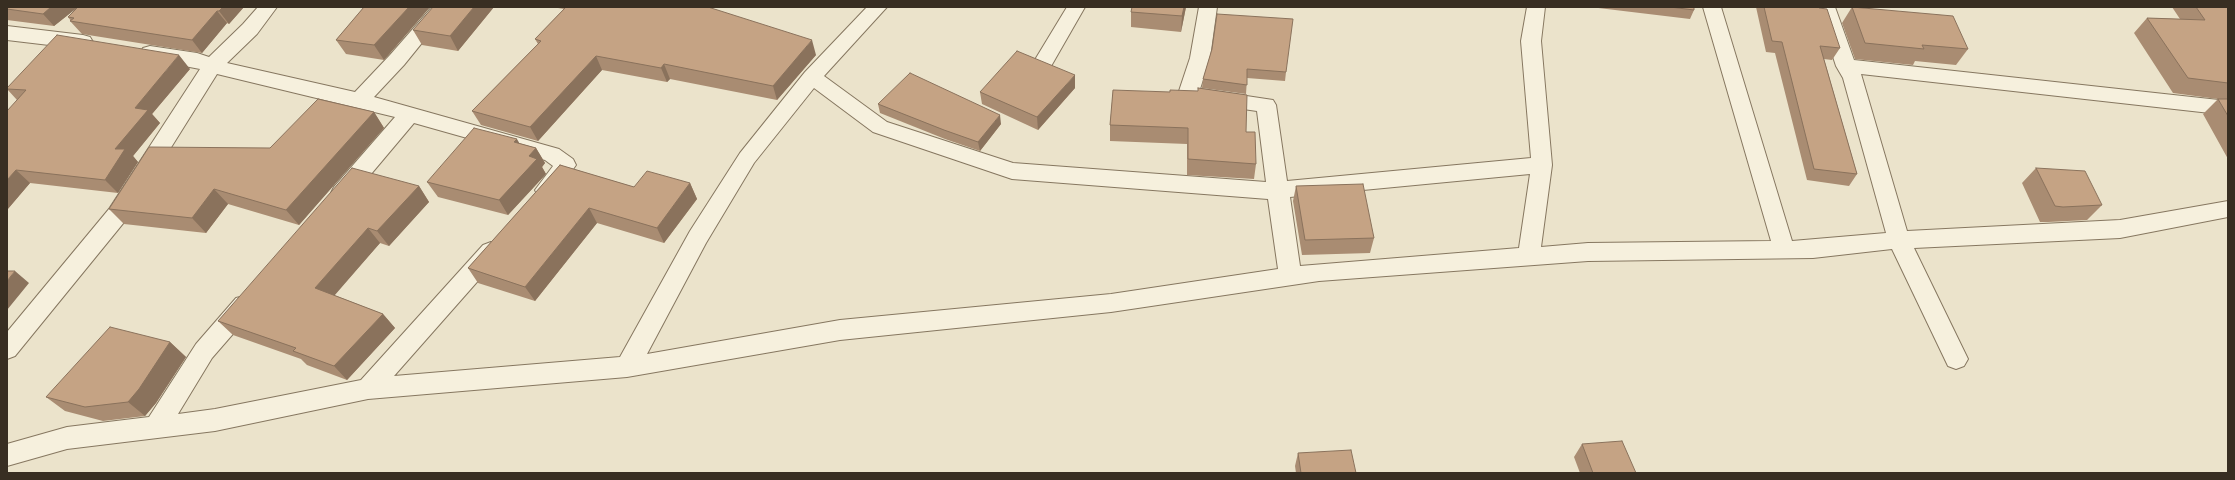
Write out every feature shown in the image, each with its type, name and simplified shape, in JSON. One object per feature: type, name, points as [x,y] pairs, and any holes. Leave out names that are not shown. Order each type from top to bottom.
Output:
[{"type":"street","points":[[7,349],[116,215],[212,66],[250,29],[268,7]]},
{"type":"street","points":[[359,100],[397,60],[442,7]]},
{"type":"street","points":[[627,367],[698,237],[748,158],[812,77],[878,7]]},
{"type":"street","points":[[1043,63],[1076,7]]},
{"type":"street","points":[[1208,7],[1200,58],[1188,94],[1266,105],[1290,277]]},
{"type":"street","points":[[1530,256],[1542,166],[1531,41],[1536,7]]},
{"type":"street","points":[[1712,7],[1784,250]]},
{"type":"street","points":[[1826,7],[1846,66],[1853,78],[1899,240],[1956,359]]},
{"type":"street","points":[[41,55],[56,38],[71,25]]},
{"type":"street","points":[[7,33],[103,45]]},
{"type":"street","points":[[134,50],[198,60],[212,66],[359,100],[552,154],[566,165],[532,206]]},
{"type":"street","points":[[1846,66],[2228,108]]},
{"type":"street","points":[[812,77],[880,127],[1012,171],[1278,190],[1542,166]]},
{"type":"street","points":[[328,209],[410,114]]},
{"type":"street","points":[[7,455],[67,438],[215,420],[368,389],[627,367],[840,330],[1110,303],[1319,272],[1588,252],[1813,250],[1899,240],[2120,229],[2228,209]]},
{"type":"street","points":[[368,389],[505,235]]},
{"type":"street","points":[[156,427],[204,352],[255,292]]},
{"type":"building","points":[[7,7],[51,7],[43,14],[7,9]]},
{"type":"building","points":[[78,7],[223,7],[217,11],[192,40],[70,21],[74,18],[68,17]]},
{"type":"building","points":[[364,7],[409,7],[374,45],[336,40]]},
{"type":"building","points":[[433,7],[474,7],[450,36],[413,30]]},
{"type":"building","points":[[566,7],[708,7],[812,40],[773,86],[664,64],[661,68],[596,56],[530,127],[472,111],[541,41],[535,39]]},
{"type":"building","points":[[1132,7],[1184,7],[1182,16],[1131,12]]},
{"type":"building","points":[[1670,7],[1694,7],[1694,10]]},
{"type":"building","points":[[1764,7],[1818,7],[1827,9],[1840,48],[1820,46],[1857,174],[1814,169],[1782,42],[1772,41]]},
{"type":"building","points":[[1852,7],[1953,16],[1968,49],[1922,45],[1924,49],[1865,43]]},
{"type":"building","points":[[2196,7],[2228,7],[2228,83],[2188,78],[2147,18],[2205,20]]},
{"type":"building","points":[[1217,14],[1293,19],[1286,72],[1247,69],[1247,85],[1203,79],[1212,49]]},
{"type":"building","points":[[57,35],[179,55],[135,108],[148,110],[115,149],[125,149],[105,180],[16,170],[7,180],[7,111],[26,90],[7,88]]},
{"type":"building","points":[[1017,51],[1075,75],[1037,117],[980,92]]},
{"type":"building","points":[[910,73],[1000,115],[978,142],[878,104]]},
{"type":"building","points":[[1198,88],[1247,95],[1246,132],[1255,132],[1256,164],[1188,159],[1188,128],[1110,125],[1113,90],[1170,92],[1170,90],[1198,91]]},
{"type":"building","points":[[318,99],[374,112],[286,210],[214,189],[192,218],[109,209],[149,147],[270,148]]},
{"type":"building","points":[[2218,99],[2228,99],[2228,116]]},
{"type":"building","points":[[474,128],[517,139],[514,142],[536,148],[529,156],[537,159],[499,200],[427,182]]},
{"type":"building","points":[[560,165],[634,187],[647,171],[690,183],[657,228],[589,208],[525,287],[468,268]]},
{"type":"building","points":[[352,168],[419,186],[377,231],[368,228],[315,288],[383,314],[334,366],[293,351],[296,348],[218,321]]},
{"type":"building","points":[[2036,168],[2085,171],[2102,205],[2055,206]]},
{"type":"building","points":[[1363,184],[1374,238],[1305,240],[1296,186]]},
{"type":"building","points":[[7,271],[15,271],[7,281]]},
{"type":"building","points":[[110,327],[170,342],[139,389],[128,402],[85,407],[46,397]]},
{"type":"building","points":[[1622,441],[1636,473],[1593,473],[1582,444]]},
{"type":"building","points":[[1351,450],[1356,473],[1301,473],[1298,453]]}]
